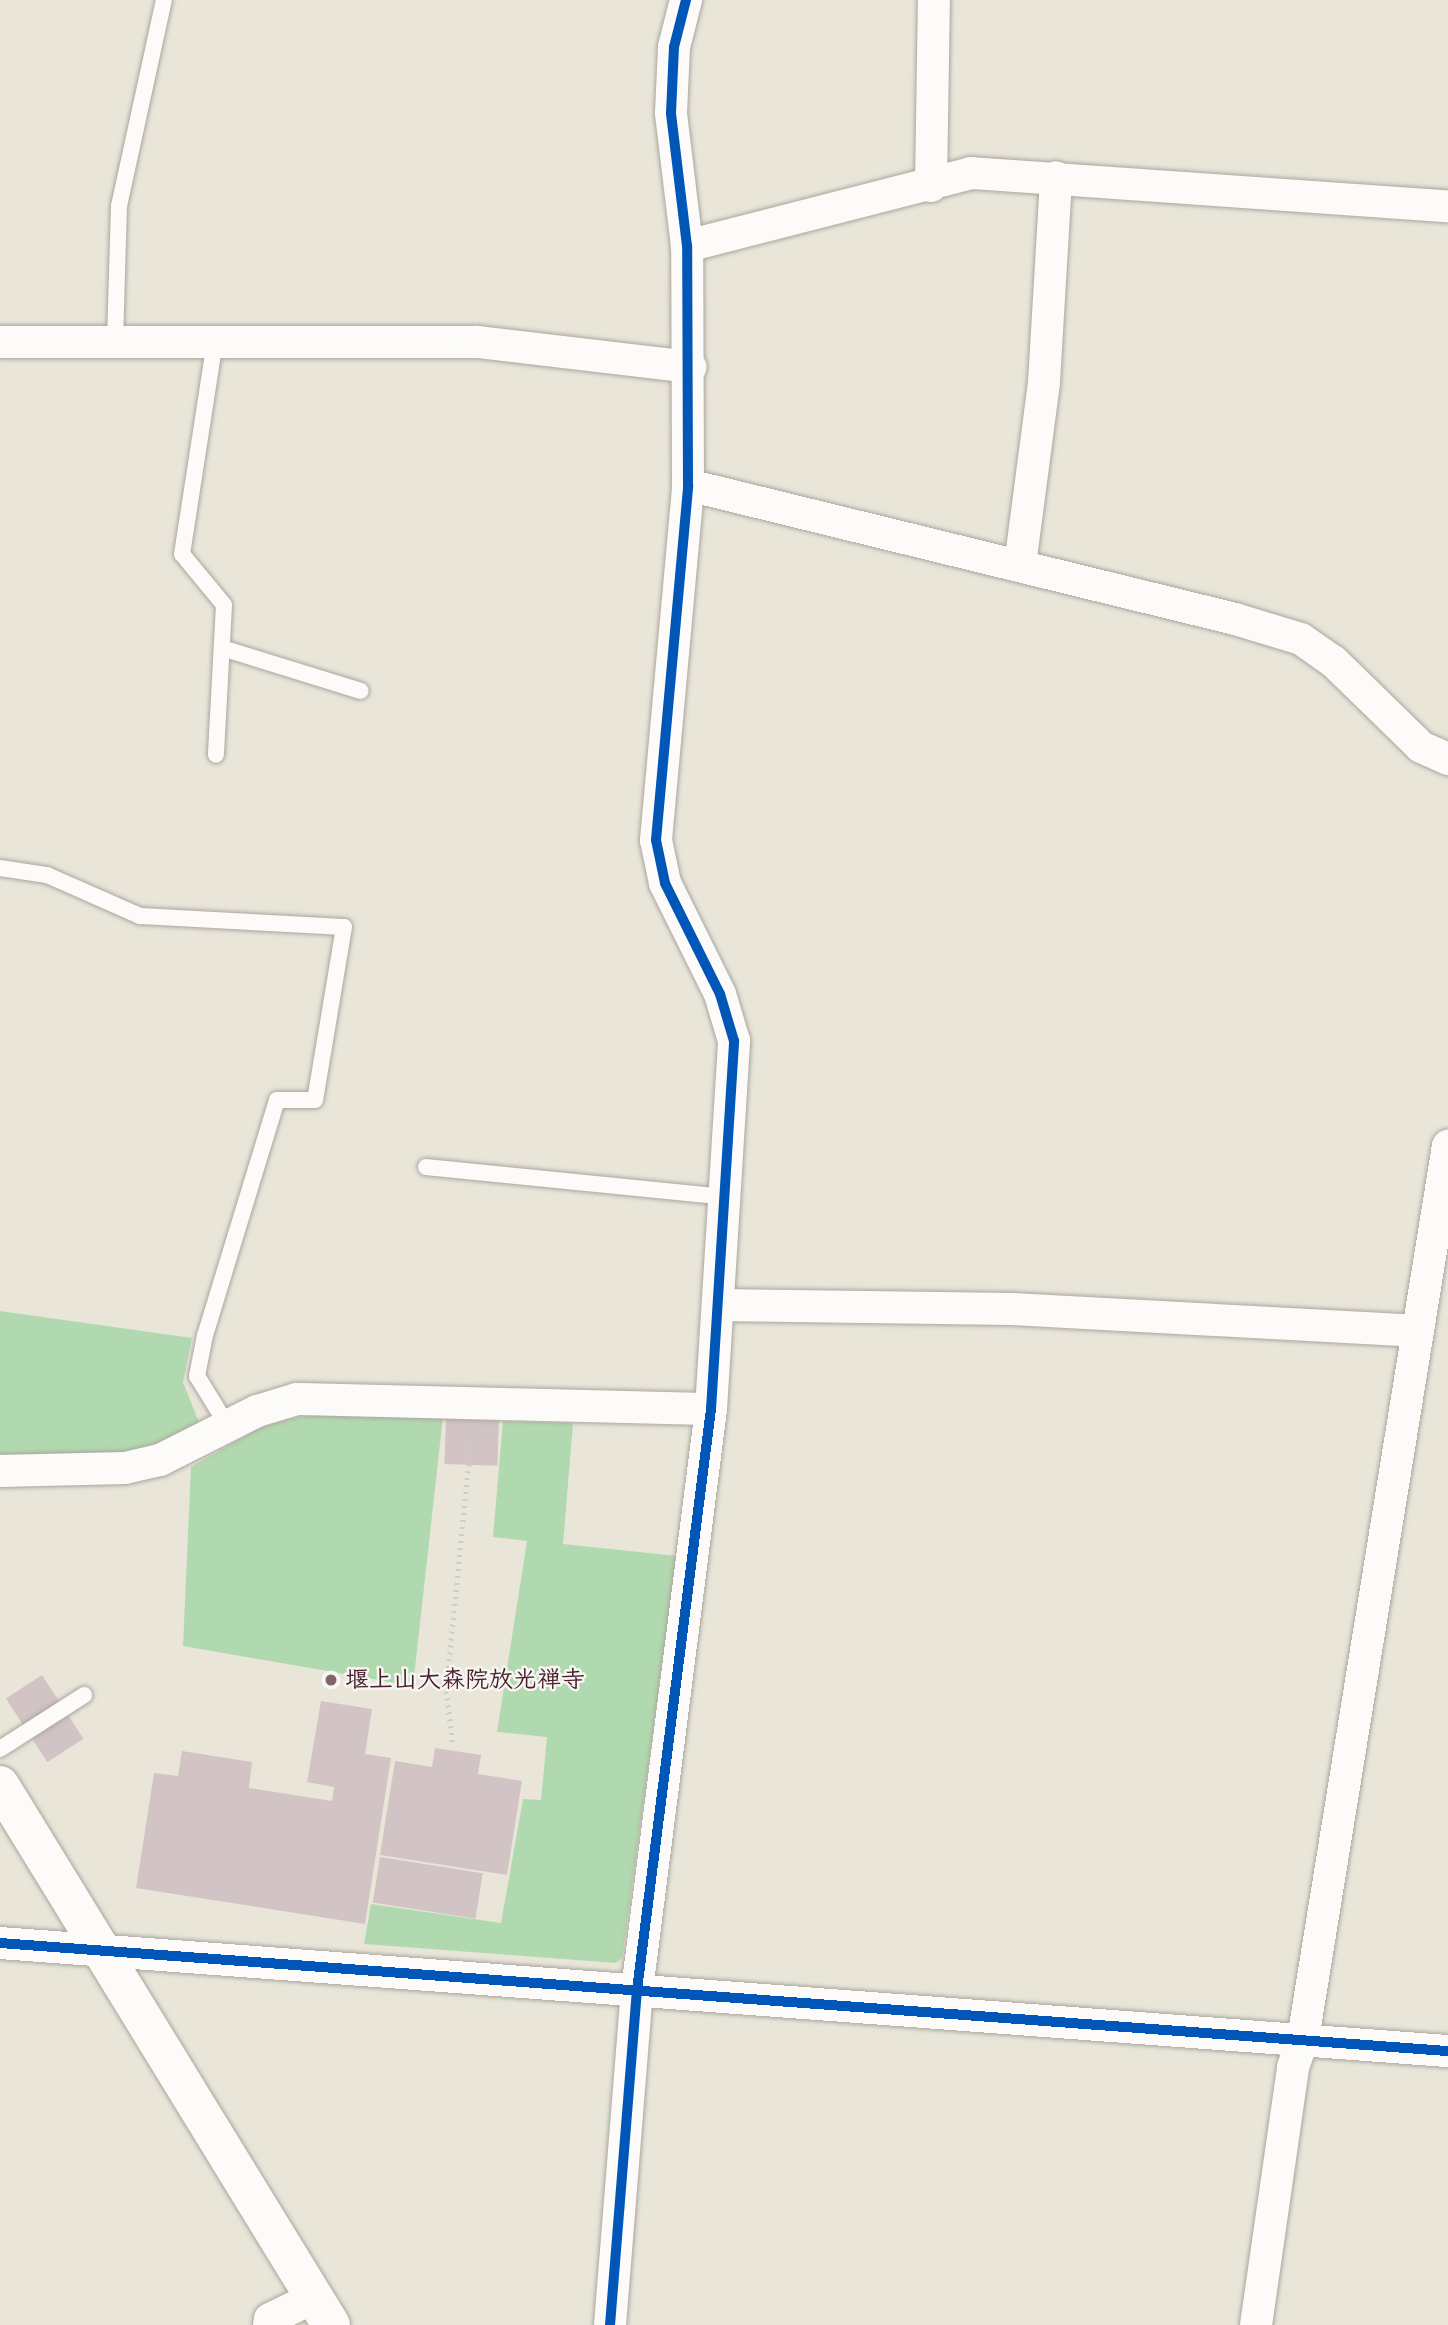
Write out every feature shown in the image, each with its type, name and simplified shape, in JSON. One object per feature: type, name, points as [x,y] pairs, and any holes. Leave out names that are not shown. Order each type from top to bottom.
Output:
[{"type":"street","points":[[610,2325],[637,1990],[711,1409],[734,1041],[720,994],[665,884],[656,840],[688,485],[691,367],[687,246],[671,113],[674,47],[686,0]]},
{"type":"street","points":[[930,186],[934,0]]},
{"type":"street","points":[[687,246],[930,186],[971,173],[1448,206]]},
{"type":"street","points":[[1020,565],[1044,382],[1056,177]]},
{"type":"street","points":[[0,342],[478,342],[691,367]]},
{"type":"street","points":[[688,485],[1020,565],[1301,639],[1333,661],[1421,747],[1448,759]]},
{"type":"street","points":[[1256,2325],[1293,2067],[1303,2039],[1415,1331],[1448,1146]]},
{"type":"street","points":[[718,1305],[1012,1309],[1415,1331]]},
{"type":"street","points":[[0,1471],[125,1468],[160,1460],[227,1425],[297,1399],[711,1409]]},
{"type":"street","points":[[0,1785],[323,2311],[270,2319],[270,2325]]},
{"type":"street","points":[[0,1943],[1448,2051]]},
{"type":"lane","points":[[115,341],[119,206],[164,0]]},
{"type":"lane","points":[[215,341],[182,554],[224,605],[216,755]]},
{"type":"lane","points":[[222,648],[361,691]]},
{"type":"lane","points":[[0,868],[47,875],[140,916],[344,928],[315,1100],[276,1100],[205,1335],[197,1376],[227,1425]]},
{"type":"lane","points":[[426,1167],[724,1197]]},
{"type":"lane","points":[[0,1749],[84,1695]]},
{"type":"path","points":[[452,1742],[446,1689],[474,1403]]},
{"type":"green space","points":[[0,1311],[192,1338],[183,1382],[200,1425],[162,1445],[124,1456],[0,1454]]},
{"type":"green space","points":[[339,1413],[443,1417],[413,1686],[183,1646],[191,1467],[259,1428],[298,1417]]},
{"type":"green space","points":[[503,1421],[573,1423],[563,1544],[677,1556],[622,1958],[616,1963],[364,1944],[371,1904],[501,1923],[523,1799],[541,1800],[547,1737],[497,1732],[527,1541],[493,1537]]},
{"type":"building","points":[[446,1419],[499,1421],[497,1466],[444,1464]]},
{"type":"building","points":[[42,1675],[83,1739],[47,1762],[6,1698]]},
{"type":"building","points":[[321,1701],[372,1709],[365,1754],[391,1758],[365,1924],[136,1888],[154,1773],[178,1776],[182,1751],[252,1762],[249,1788],[332,1801],[334,1787],[307,1782]]},
{"type":"building","points":[[435,1748],[481,1755],[478,1774],[522,1781],[507,1875],[380,1855],[395,1761],[432,1767]]},
{"type":"building","points":[[380,1857],[483,1873],[476,1919],[373,1902]]},
{"type":"cycle path","points":[[610,2325],[637,1990],[711,1409],[734,1041],[720,994],[665,883],[656,840],[688,485],[687,246],[671,113],[674,47],[686,0]]},
{"type":"cycle path","points":[[0,1943],[1448,2051]]},
{"type":"place","name":"堰上山大森院放光禅寺","points":[[331,1680]]}]
